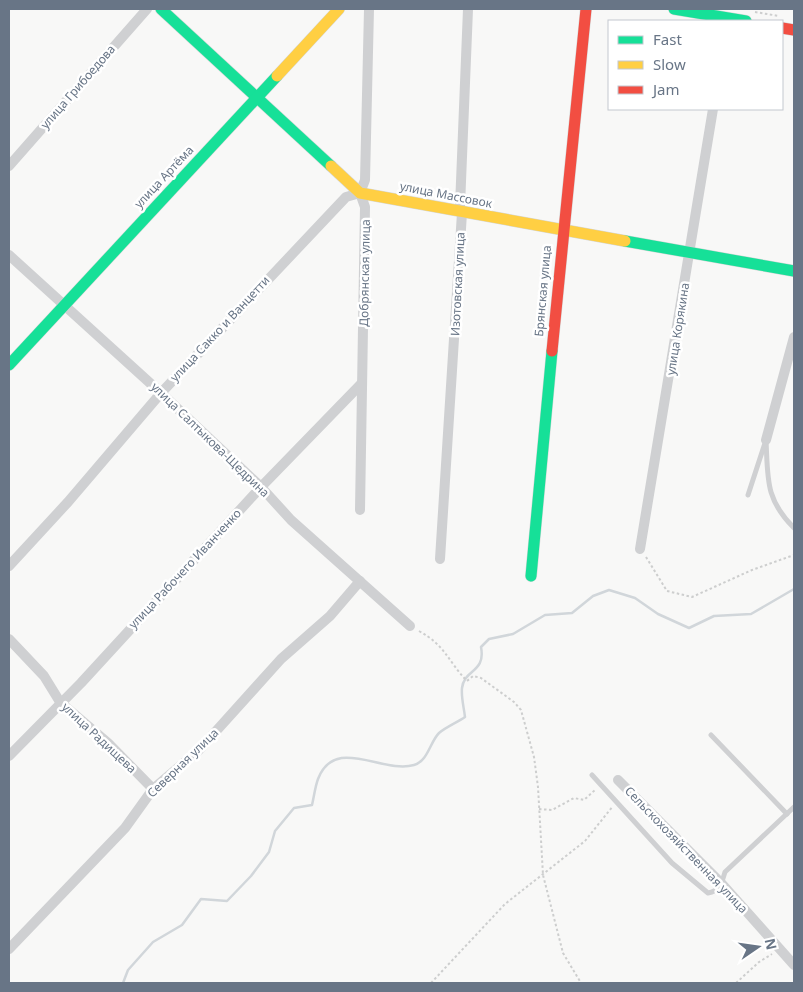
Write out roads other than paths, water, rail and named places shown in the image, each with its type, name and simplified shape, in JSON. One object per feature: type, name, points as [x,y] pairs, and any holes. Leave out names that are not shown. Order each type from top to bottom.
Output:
[{"type":"street","name":"улица Грибоедова","points":[[9,166],[147,9]]},
{"type":"street","points":[[161,9],[360,193]]},
{"type":"street","name":"улица Артёма","points":[[9,365],[339,9]]},
{"type":"street","name":"Добрянская улица","points":[[360,510],[365,207],[360,193],[365,180],[369,9]]},
{"type":"street","name":"Изотовская улица","points":[[440,559],[462,213],[460,206],[468,9]]},
{"type":"street","name":"Брянская улица","points":[[531,576],[563,230],[586,9]]},
{"type":"street","points":[[674,9],[729,16],[746,16]]},
{"type":"street","points":[[783,23],[794,30]]},
{"type":"street","name":"улица Корякина","points":[[640,549],[714,110]]},
{"type":"street","name":"улица Массовок","points":[[360,193],[462,213],[690,251],[794,271]]},
{"type":"street","name":"улица Сакко и Ванцетти","points":[[9,566],[68,502],[161,392],[346,197],[360,193]]},
{"type":"street","name":"улица Салтыкова-Щедрина","points":[[9,255],[63,306],[161,392],[261,487],[291,520],[410,626]]},
{"type":"street","points":[[766,440],[794,337]]},
{"type":"street","name":"улица Рабочего Иванченко","points":[[9,756],[60,702],[82,683],[261,487],[362,383]]},
{"type":"street","name":"Северная улица","points":[[9,948],[125,828],[153,789],[199,750],[281,659],[330,616],[360,581]]},
{"type":"street","name":"улица Радищева","points":[[9,640],[44,676],[60,702],[108,744],[153,789]]},
{"type":"street","name":"Сельскохозяйственная улица","points":[[618,780],[722,884],[794,965]]},
{"type":"lane","points":[[748,495],[766,440]]},
{"type":"lane","points":[[766,440],[768,491],[783,517],[794,528]]},
{"type":"lane","points":[[711,735],[787,814]]},
{"type":"lane","points":[[592,775],[672,863],[708,893],[715,892],[722,884],[725,872],[794,807]]},
{"type":"waterway","points":[[123,983],[128,970],[153,942],[182,925],[201,899],[227,901],[251,876],[269,852],[275,831],[294,808],[312,805],[318,779],[326,766],[336,760],[347,758],[401,766],[414,765],[423,760],[439,733],[465,717],[462,688],[467,677],[478,666],[482,655],[481,647],[489,639],[513,634],[545,615],[572,613],[593,596],[609,590],[635,598],[658,614],[689,628],[714,616],[751,614],[794,589]]}]
